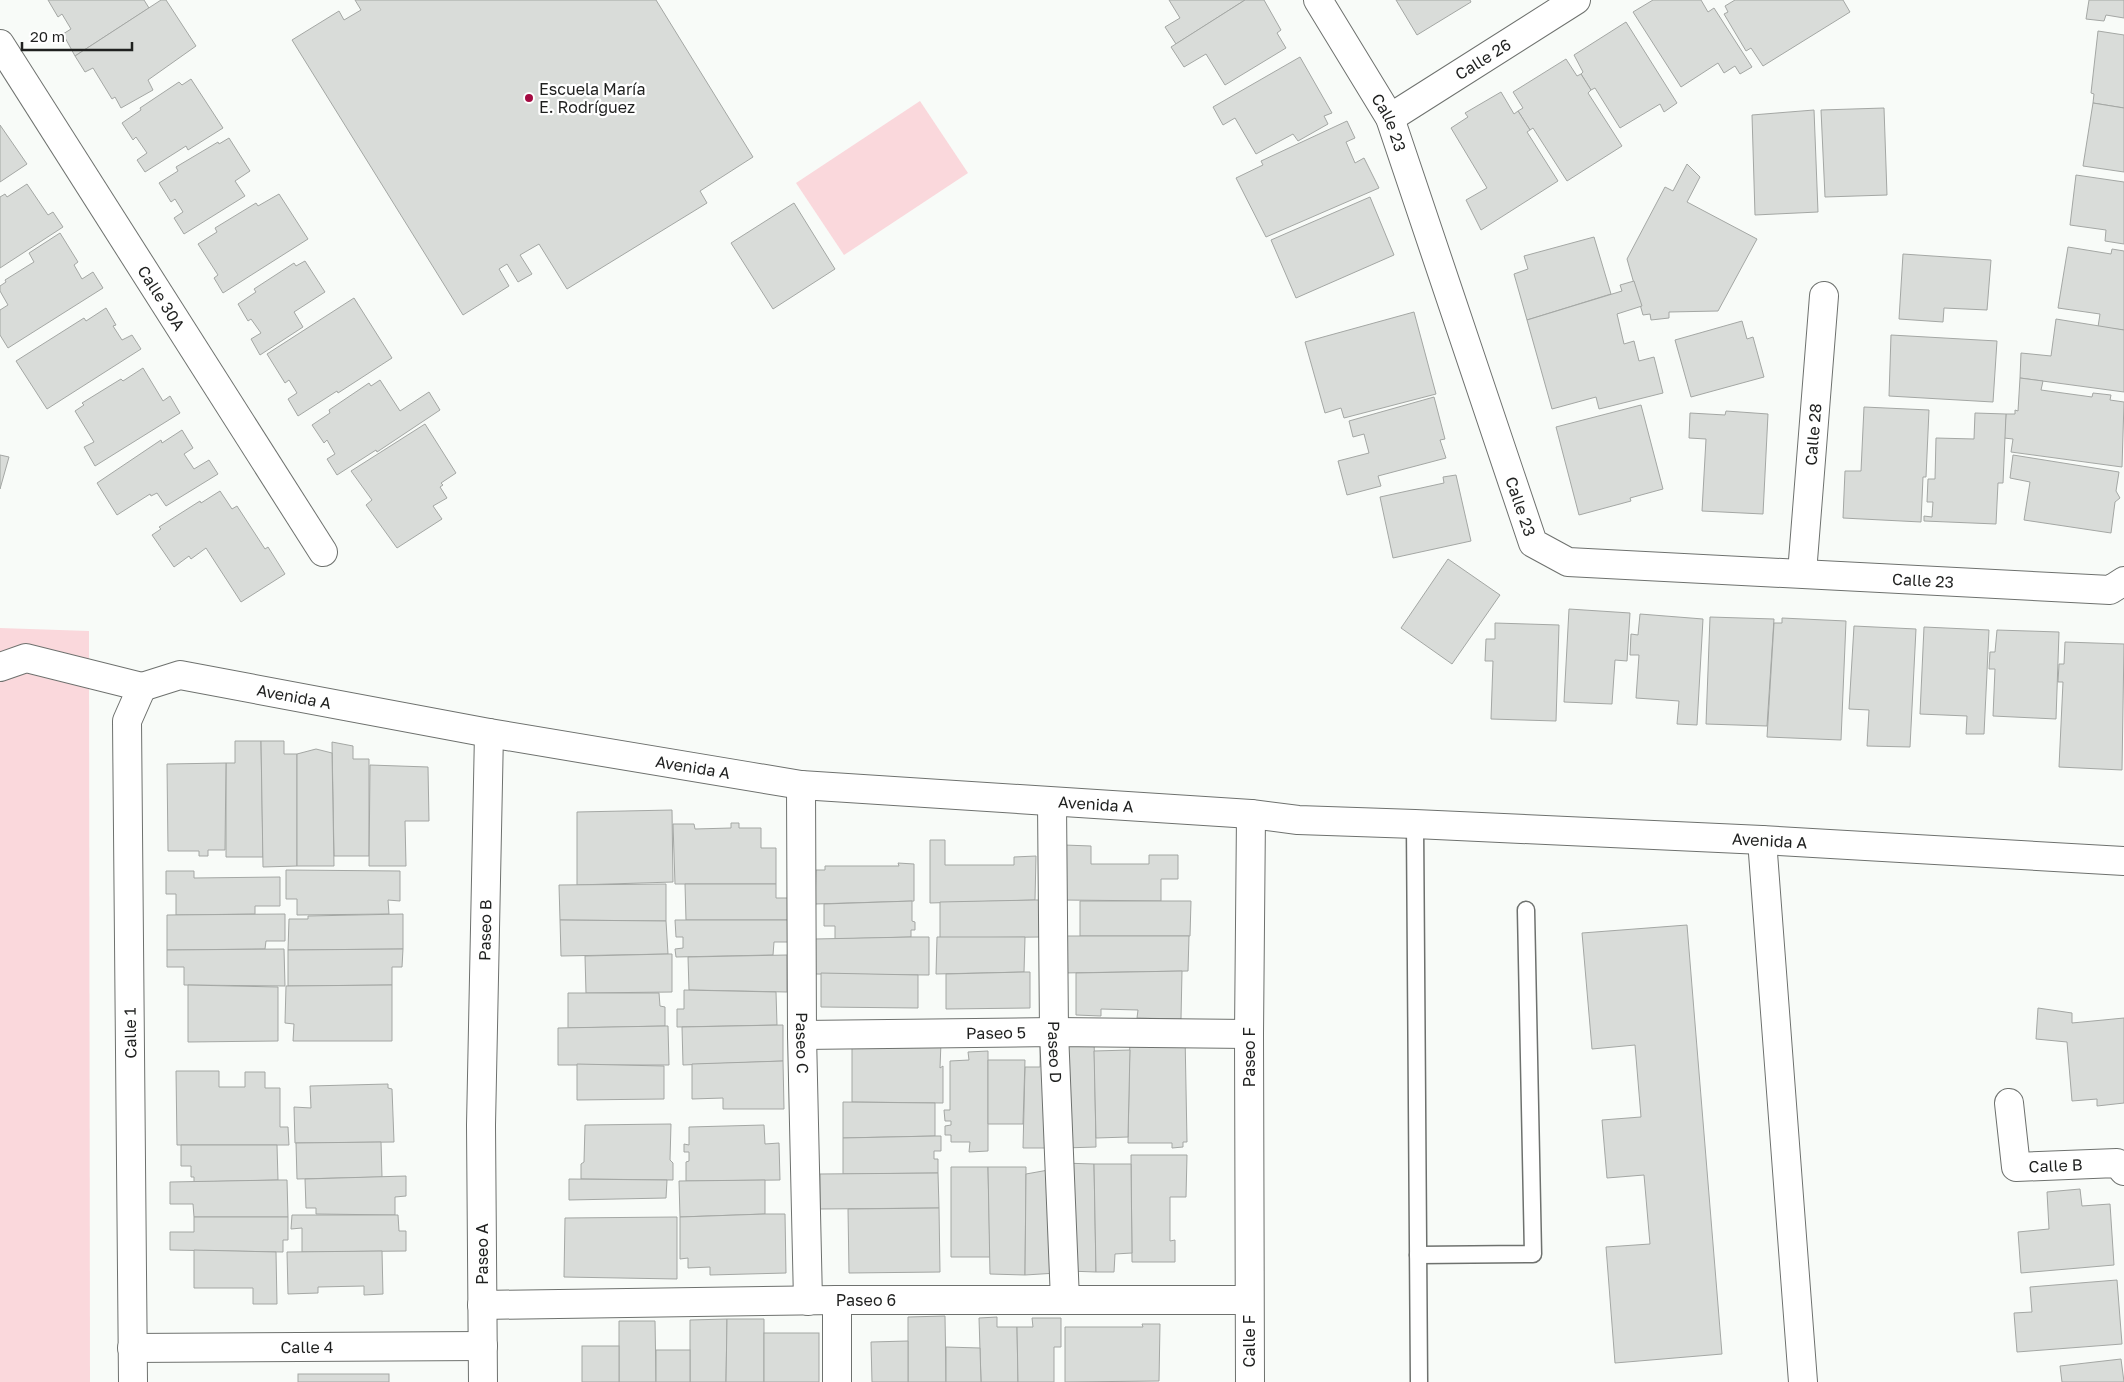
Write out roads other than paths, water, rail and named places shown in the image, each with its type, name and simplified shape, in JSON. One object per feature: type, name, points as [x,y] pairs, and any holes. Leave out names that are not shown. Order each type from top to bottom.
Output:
[{"type":"street","name":"Calle 23","points":[[1318,0],[1390,118],[1533,543],[1568,562],[2110,590],[2124,581]]},
{"type":"street","name":"Calle 26","points":[[1390,118],[1576,0]]},
{"type":"street","name":"Calle 30A","points":[[0,44],[323,552]]},
{"type":"street","name":"Calle 28","points":[[1802,573],[1824,296]]},
{"type":"street","points":[[0,667],[26,658],[142,687]]},
{"type":"street","name":"Avenida A","points":[[142,687],[180,675],[489,733],[801,785],[1251,814],[1298,820],[1762,840],[2124,861]]},
{"type":"street","name":"Calle 1","points":[[133,1382],[127,721],[142,687]]},
{"type":"street","name":"Paseo B","points":[[482,1125],[489,733]]},
{"type":"street","name":"Paseo C","points":[[801,785],[802,1035],[808,1301]]},
{"type":"street","name":"Paseo D","points":[[1052,802],[1054,1032],[1065,1300]]},
{"type":"street","name":"Paseo F","points":[[1249,1300],[1251,814]]},
{"type":"street","points":[[1762,840],[1803,1382]]},
{"type":"street","name":"Paseo 5","points":[[802,1035],[1054,1032],[1249,1034]]},
{"type":"street","name":"Calle B","points":[[2009,1102],[2016,1166],[2117,1163],[2124,1170]]},
{"type":"street","name":"Paseo A","points":[[482,1125],[483,1382]]},
{"type":"street","points":[[837,1300],[837,1382]]},
{"type":"street","name":"Paseo 6","points":[[482,1305],[837,1300],[1249,1300]]},
{"type":"street","name":"Calle F","points":[[1249,1300],[1250,1382]]},
{"type":"street","name":"Calle 4","points":[[132,1348],[483,1346]]},
{"type":"lane","points":[[1415,824],[1419,1382]]},
{"type":"lane","points":[[1418,1255],[1533,1254],[1526,910]]},
{"type":"place","name":"Escuela María E. Rodríguez","points":[[529,98]]}]
